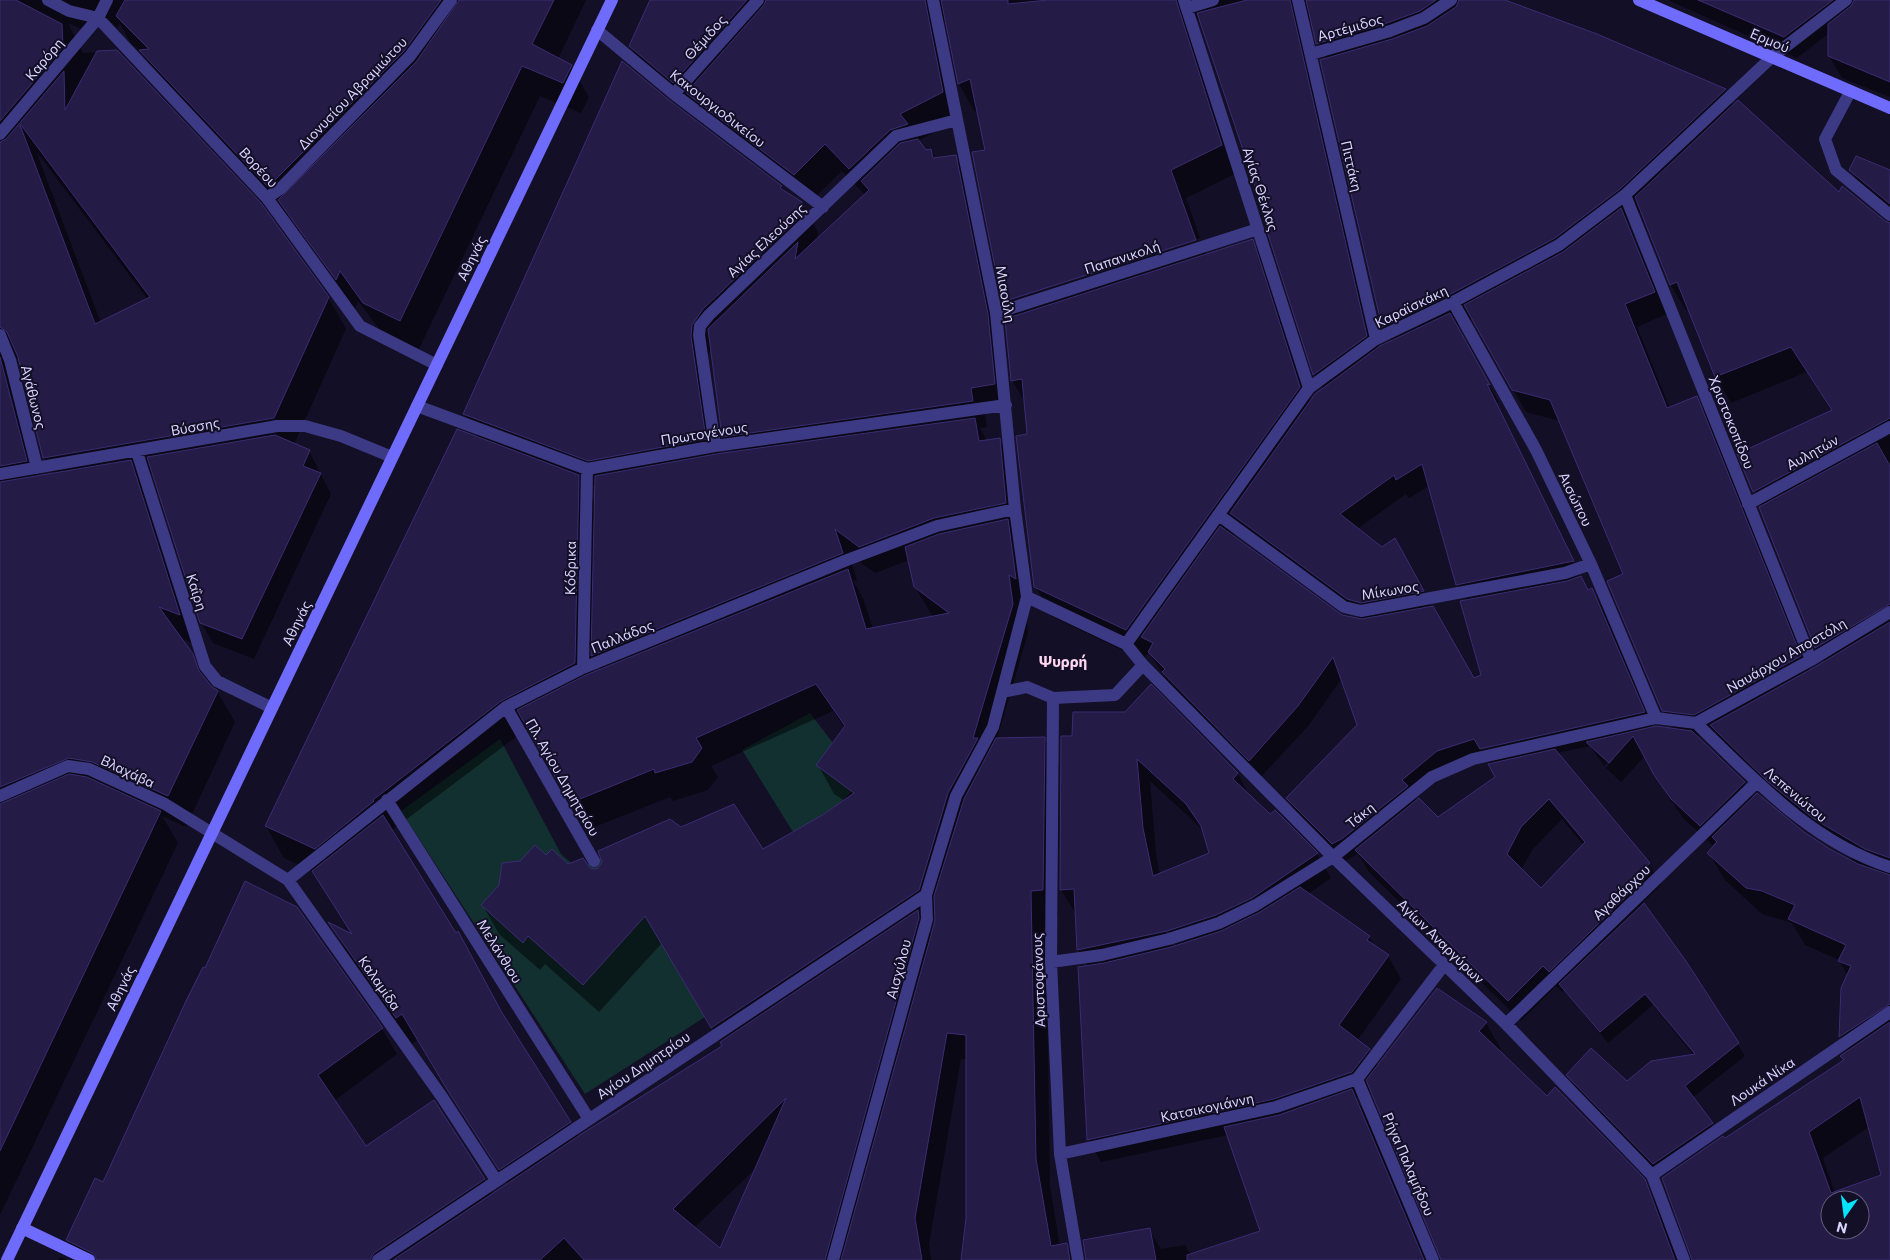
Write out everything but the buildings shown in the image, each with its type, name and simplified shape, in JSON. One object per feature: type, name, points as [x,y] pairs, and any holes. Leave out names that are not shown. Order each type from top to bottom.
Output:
[{"type":"street","points":[[48,0],[69,11],[98,18]]},
{"type":"street","name":"Καρόρη","points":[[0,134],[98,18],[107,0]]},
{"type":"street","name":"Διονυσίου Αβραμιώτου","points":[[267,198],[281,188],[410,56],[452,0]]},
{"type":"street","name":"Αθηνάς","points":[[7,1260],[612,0]]},
{"type":"street","name":"Θέμιδος","points":[[674,94],[758,0]]},
{"type":"street","name":"Μιαούλη","points":[[933,0],[996,313],[1015,509],[1027,597]]},
{"type":"street","points":[[1185,4],[1213,0]]},
{"type":"street","name":"Πιττάκη","points":[[1298,0],[1376,339]]},
{"type":"street","name":"Αρτέμιδος","points":[[1311,54],[1399,28],[1424,18],[1450,0]]},
{"type":"street","name":"Ερμού","points":[[1638,0],[1890,108]]},
{"type":"street","name":"Καραϊσκάκη","points":[[1126,644],[1220,516],[1309,388],[1376,339],[1453,302],[1559,244],[1625,194],[1772,58],[1846,0]]},
{"type":"street","name":"Αγίας Θέκλας","points":[[1185,4],[1309,388]]},
{"type":"street","name":"Βορέου","points":[[98,18],[267,198],[360,326],[437,365]]},
{"type":"street","name":"Κακουργιοδικείου","points":[[597,30],[674,94],[823,207]]},
{"type":"street","points":[[1850,92],[1825,139],[1836,170],[1890,215]]},
{"type":"street","name":"Αγίας Ελεούσης","points":[[715,446],[699,335],[700,326],[709,315],[896,136],[957,120]]},
{"type":"street","name":"Χριστοκοπίδου","points":[[1625,194],[1811,660]]},
{"type":"street","name":"Παπανικολή","points":[[996,313],[1258,229]]},
{"type":"street","name":"Αισώπου","points":[[1453,302],[1536,450],[1591,564],[1656,718]]},
{"type":"street","name":"Αγάθωνος","points":[[0,335],[10,360],[37,468]]},
{"type":"street","name":"Πρωτογένους","points":[[587,469],[715,446],[1006,405]]},
{"type":"street","points":[[417,406],[587,469]]},
{"type":"street","name":"Βύσσης","points":[[0,474],[137,452],[277,426],[305,426],[341,436],[392,457]]},
{"type":"street","name":"Αυλητών","points":[[1748,504],[1890,426]]},
{"type":"street","name":"Καΐρη","points":[[137,452],[205,666],[217,681],[272,708]]},
{"type":"street","name":"Κόδρικα","points":[[584,668],[587,469]]},
{"type":"street","name":"Παλλάδος","points":[[288,880],[506,707],[584,668],[847,560],[937,526],[1015,509]]},
{"type":"street","name":"Μίκωνος","points":[[1220,516],[1344,607],[1362,611],[1565,573],[1591,564]]},
{"type":"street","points":[[1027,597],[1126,644]]},
{"type":"street","name":"Αισχύλου","points":[[833,1260],[927,918],[926,895],[956,796],[994,727],[1027,597]]},
{"type":"street","name":"Ναυάρχου Αποστόλη","points":[[1696,723],[1811,660],[1890,612]]},
{"type":"street","name":"Αγίων Αναργύρων","points":[[1126,644],[1143,665],[1333,856],[1506,1024],[1652,1174],[1684,1260]]},
{"type":"street","points":[[1003,692],[1027,687],[1053,698],[1115,695],[1143,665]]},
{"type":"street","name":"Αριστοφάνους","points":[[1053,698],[1051,962],[1060,1154],[1078,1260]]},
{"type":"street","name":"Πλ. Αγίου Δημητρίου","points":[[506,707],[594,861]]},
{"type":"street","name":"Τάκη","points":[[1051,962],[1102,955],[1169,939],[1219,923],[1256,905],[1333,856],[1432,777],[1473,759],[1656,718],[1696,723]]},
{"type":"street","name":"Λεπενιώτου","points":[[1696,723],[1757,782],[1813,829],[1840,846],[1890,867]]},
{"type":"street","name":"Βλαχάβα","points":[[0,796],[68,766],[88,769],[165,804],[212,831]]},
{"type":"street","name":"Αγαθάρχου","points":[[1506,1024],[1757,782]]},
{"type":"street","name":"Μελάνθιου","points":[[387,800],[589,1119]]},
{"type":"street","name":"Καλαμίδα","points":[[212,831],[288,880],[442,1097],[496,1180]]},
{"type":"street","name":"Αγίου Δημητρίου","points":[[378,1260],[926,895]]},
{"type":"street","points":[[1357,1079],[1444,965]]},
{"type":"street","name":"Λουκά Νίκα","points":[[1652,1174],[1890,1012]]},
{"type":"street","name":"Κατσικογιάννη","points":[[1060,1154],[1276,1107],[1357,1079]]},
{"type":"street","name":"Ρήγα Παλαμήδου","points":[[1357,1079],[1433,1260]]},
{"type":"street","points":[[22,1228],[89,1260]]},
{"type":"green space","points":[[810,713],[833,743],[852,791],[832,809],[793,832],[742,750]]},
{"type":"green space","points":[[500,739],[561,854],[578,869],[609,854],[705,1017],[585,1094],[401,811]]},
{"type":"district","name":"Ψυρρή","points":[[1063,661]]}]
